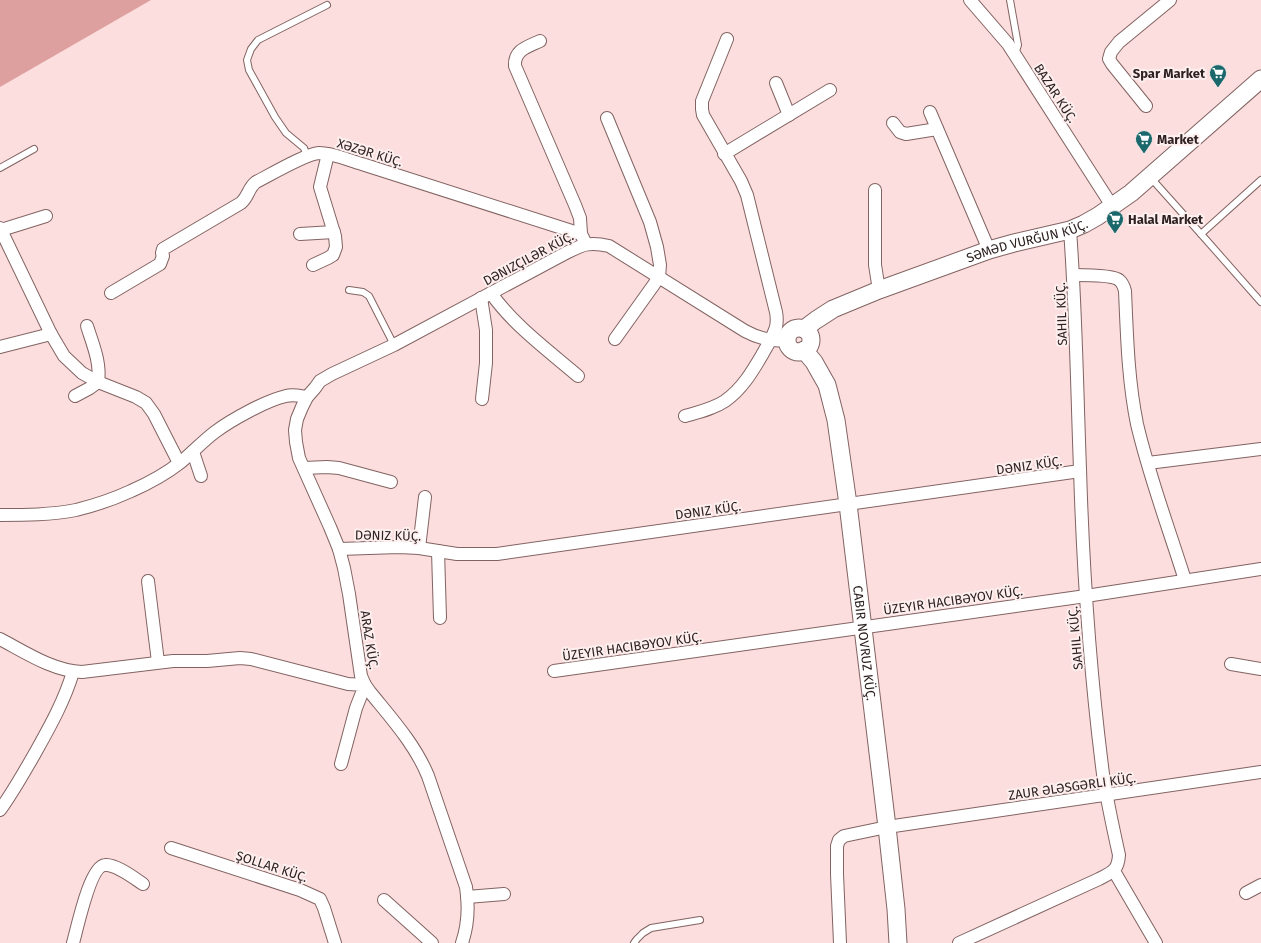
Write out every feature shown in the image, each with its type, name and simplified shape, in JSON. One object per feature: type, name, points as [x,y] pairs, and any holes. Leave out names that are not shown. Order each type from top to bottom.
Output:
[{"type":"main road","name":"SƏMƏD VURĞUN KÜÇ.","points":[[779,340],[788,336],[797,328],[804,329],[833,309],[880,290],[989,250],[1070,230],[1084,224],[1131,193],[1261,79]]},
{"type":"main road","points":[[779,340],[788,344],[795,351],[800,352],[808,347],[811,337],[804,329]]},
{"type":"main road","name":"CABIR NOVRUZ KÜÇ.","points":[[804,350],[821,372],[827,385],[836,420],[848,504],[887,827],[896,909],[898,943]]},
{"type":"street","name":"BAZAR KÜÇ.","points":[[970,0],[1015,54],[1112,206]]},
{"type":"street","points":[[1146,106],[1109,59],[1111,52],[1119,42],[1170,0]]},
{"type":"street","points":[[685,416],[716,406],[737,392],[779,340],[776,327],[776,312],[747,195],[741,181],[724,154],[703,115],[702,100],[727,39]]},
{"type":"street","points":[[540,41],[520,50],[515,59],[515,66],[575,205],[580,218],[584,239]]},
{"type":"street","points":[[776,83],[790,114]]},
{"type":"street","points":[[724,154],[830,90]]},
{"type":"street","points":[[930,112],[989,250]]},
{"type":"street","points":[[607,118],[650,222],[660,265],[659,277],[615,338]]},
{"type":"street","points":[[893,123],[900,132],[906,134],[937,129]]},
{"type":"street","name":"XƏZƏR KÜÇ.","points":[[111,293],[160,264],[164,256],[162,253],[163,249],[242,203],[248,195],[250,188],[256,182],[307,156],[317,153],[328,154],[370,166],[584,239]]},
{"type":"street","points":[[313,265],[332,255],[336,247],[334,232],[320,186],[328,154]]},
{"type":"street","points":[[875,190],[875,265],[880,290]]},
{"type":"street","points":[[46,216],[1,230],[4,249],[64,356],[82,373],[98,382],[136,397],[146,404],[154,414],[179,463]]},
{"type":"street","name":"SAHIL KÜÇ.","points":[[1070,230],[1074,275],[1080,471],[1086,596],[1101,751],[1107,795],[1118,854],[1118,863],[1114,871]]},
{"type":"street","points":[[300,234],[334,232]]},
{"type":"street","name":"DӘNIZÇILӘR KÜÇ.","points":[[307,397],[320,382],[326,378],[394,345],[564,254],[584,239],[609,246],[745,331],[755,336],[779,340]]},
{"type":"street","points":[[1074,275],[1112,277],[1118,279],[1124,285],[1129,374],[1137,424],[1185,580]]},
{"type":"street","points":[[486,296],[498,303],[540,345],[578,376]]},
{"type":"street","points":[[482,399],[486,363],[486,296]]},
{"type":"street","points":[[75,396],[98,382],[98,361],[87,326]]},
{"type":"street","points":[[0,347],[51,334]]},
{"type":"street","points":[[0,515],[45,514],[76,510],[131,491],[179,463],[217,430],[260,406],[286,396],[293,395],[307,397]]},
{"type":"street","name":"ARAZ KÜÇ.","points":[[307,397],[297,419],[295,430],[299,458],[339,549],[349,594],[359,667],[365,685],[404,733],[423,764],[466,887],[468,897],[468,913],[462,943]]},
{"type":"street","points":[[1148,463],[1261,448]]},
{"type":"street","points":[[193,452],[201,476]]},
{"type":"street","points":[[304,468],[339,468],[391,482]]},
{"type":"street","name":"DӘNIZ KÜÇ.","points":[[339,549],[387,547],[419,548],[458,554],[497,554],[1080,471]]},
{"type":"street","points":[[419,548],[425,497]]},
{"type":"street","points":[[438,551],[440,618]]},
{"type":"street","points":[[554,671],[1086,596],[1261,569]]},
{"type":"street","points":[[148,581],[158,662]]},
{"type":"street","points":[[0,639],[39,660],[73,672],[158,662],[206,661],[240,658],[251,659],[348,684],[365,685],[356,708],[340,764]]},
{"type":"street","points":[[1231,664],[1261,669]]},
{"type":"street","points":[[0,810],[17,786],[47,731],[64,697],[73,672]]},
{"type":"street","name":"ZAUR ƏLƏSGƏRLI KÜÇ.","points":[[840,943],[837,846],[839,840],[844,836],[887,827],[1261,772]]},
{"type":"street","name":"ŞOLLAR KÜÇ.","points":[[171,848],[300,890],[320,899],[334,943]]},
{"type":"street","points":[[73,943],[88,888],[95,872],[101,866],[106,864],[115,866],[143,884]]},
{"type":"street","points":[[959,943],[1114,871],[1156,943]]},
{"type":"street","points":[[1246,893],[1261,885]]},
{"type":"street","points":[[468,897],[504,894]]},
{"type":"street","points":[[384,900],[432,943]]},
{"type":"lane","points":[[1010,0],[1018,45],[1015,54]]},
{"type":"lane","points":[[307,156],[304,148],[286,133],[274,117],[249,70],[247,60],[251,49],[258,40],[327,5]]},
{"type":"lane","points":[[0,168],[34,149]]},
{"type":"lane","points":[[1150,177],[1261,302]]},
{"type":"lane","points":[[1201,234],[1261,180]]},
{"type":"lane","points":[[349,290],[363,292],[369,296],[394,345]]},
{"type":"lane","points":[[634,943],[643,933],[651,928],[700,920]]},
{"type":"shaded area","points":[[0,0],[151,0],[0,87]]},
{"type":"place","name":"Spar Market","points":[[1218,88]]},
{"type":"place","name":"Market","points":[[1144,154]]},
{"type":"place","name":"Halal Market","points":[[1115,234]]}]
